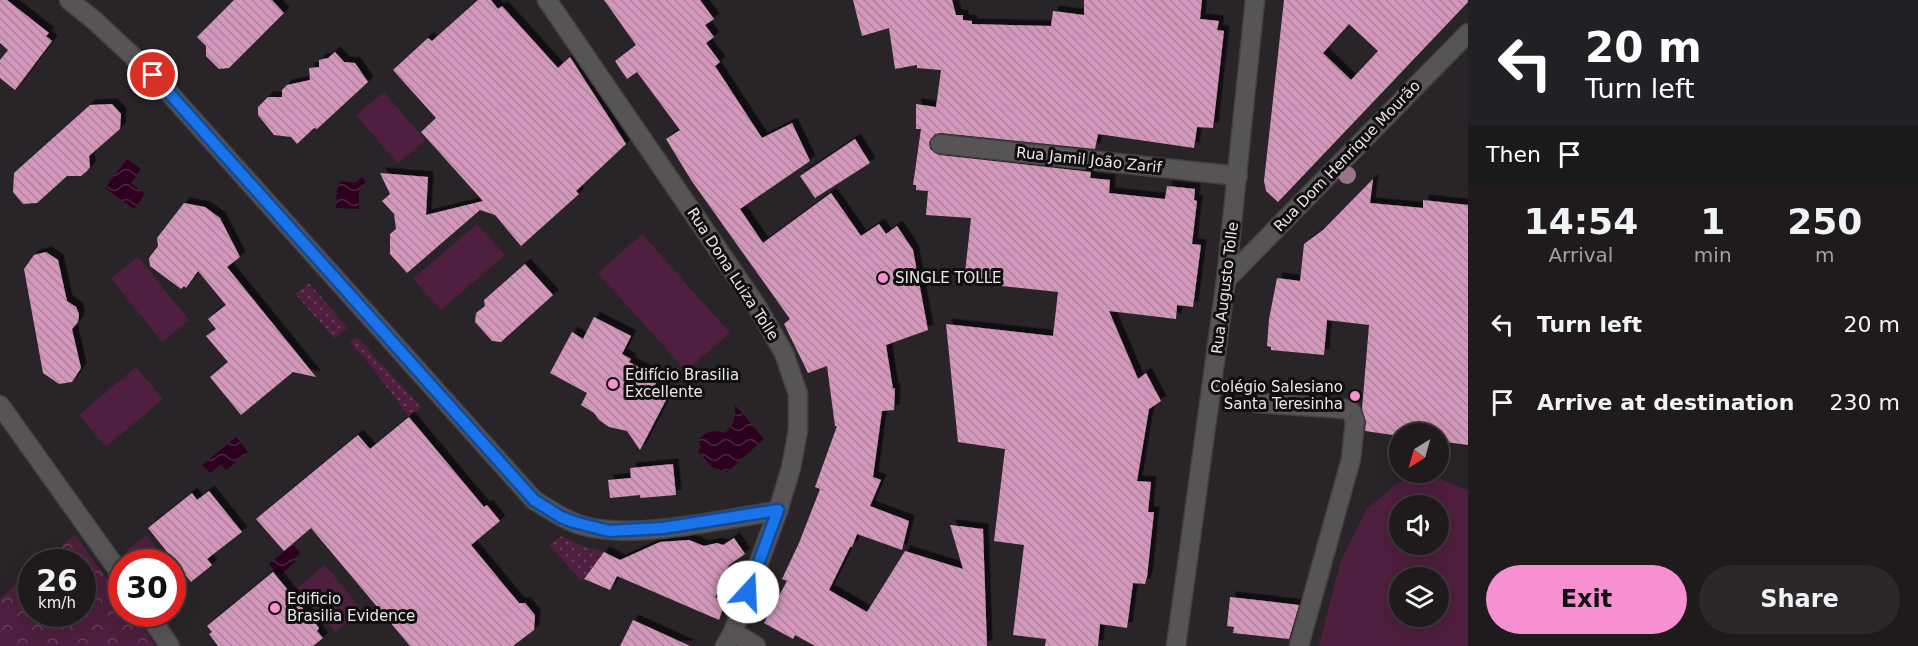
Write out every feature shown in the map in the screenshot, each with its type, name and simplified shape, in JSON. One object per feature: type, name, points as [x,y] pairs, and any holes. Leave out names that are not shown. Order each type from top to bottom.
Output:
[{"type":"street","points":[[69,0],[153,75],[534,500],[561,517],[609,531],[663,528],[778,510]]},
{"type":"street","name":"Rua Dona Luiza Tolle","points":[[547,0],[756,305],[784,353],[798,394],[798,429],[791,468],[778,510],[729,639]]},
{"type":"street","name":"Rua Augusto Tolle","points":[[1176,646],[1226,280],[1255,0]]},
{"type":"street","name":"Rua Dom Henrique Mourão","points":[[1226,280],[1468,33]]},
{"type":"street","name":"Rua Jamil João Zarif","points":[[940,144],[1238,176]]},
{"type":"street","points":[[1257,403],[1346,409],[1351,411],[1355,421],[1351,459],[1299,646]]},
{"type":"street","points":[[0,405],[108,556]]},
{"type":"street","points":[[157,627],[170,646]]},
{"type":"street","points":[[729,639],[756,646]]},
{"type":"green space","points":[[384,92],[425,140],[398,164],[356,115]]},
{"type":"green space","points":[[477,224],[505,255],[441,310],[413,279]]},
{"type":"green space","points":[[642,234],[730,333],[686,371],[598,273]]},
{"type":"green space","points":[[138,257],[189,320],[162,342],[111,278]]},
{"type":"green space","points":[[309,283],[348,328],[334,338],[295,294]]},
{"type":"green space","points":[[357,337],[421,407],[409,417],[350,342]]},
{"type":"green space","points":[[136,367],[163,399],[106,447],[79,415]]},
{"type":"green space","points":[[1449,482],[1468,490],[1468,646],[1319,646],[1341,560],[1366,510],[1399,483]]},
{"type":"green space","points":[[75,535],[85,549],[58,549]]},
{"type":"green space","points":[[147,535],[157,549],[127,549]]},
{"type":"green space","points":[[562,536],[579,545],[604,552],[582,581],[549,545]]},
{"type":"green space","points":[[96,564],[108,580],[108,627],[142,627],[156,646],[0,646],[0,599],[18,583],[18,627],[96,627]]},
{"type":"green space","points":[[325,565],[362,610],[335,632],[298,587]]},
{"type":"water","points":[[127,159],[141,169],[131,183],[145,194],[134,209],[105,188]]},
{"type":"water","points":[[362,177],[366,182],[359,188],[359,209],[336,208],[337,185],[342,181],[355,183]]},
{"type":"water","points":[[735,405],[764,439],[727,472],[712,467],[698,451],[701,447],[698,440],[714,431],[725,433],[734,421]]},
{"type":"water","points":[[236,437],[248,452],[226,470],[221,464],[210,473],[202,465]]},
{"type":"water","points":[[293,544],[300,553],[294,559],[296,561],[282,574],[280,571],[276,573],[269,564]]},
{"type":"building","points":[[0,0],[7,0],[49,33],[46,36],[52,41],[15,90],[0,78],[0,60],[8,50],[0,43]]},
{"type":"building","points":[[234,0],[272,0],[284,13],[229,68],[219,69],[206,56],[206,46],[197,37]]},
{"type":"building","points":[[478,0],[491,0],[498,9],[502,6],[558,68],[570,57],[626,144],[576,191],[579,194],[521,246],[495,215],[480,210],[407,273],[390,254],[390,234],[396,229],[394,214],[382,201],[390,194],[380,173],[428,177],[426,215],[483,201],[421,132],[436,118],[393,70],[428,38],[432,41]]},
{"type":"building","points":[[604,0],[700,0],[714,19],[705,25],[714,37],[706,43],[720,62],[715,66],[762,138],[792,123],[810,161],[740,209],[763,243],[831,193],[861,236],[879,224],[886,234],[897,226],[913,250],[928,330],[886,345],[893,389],[895,388],[894,410],[882,411],[873,477],[881,480],[870,506],[909,521],[902,550],[857,534],[829,590],[867,612],[905,551],[963,569],[950,525],[983,529],[987,646],[815,646],[795,635],[793,639],[764,623],[787,581],[782,579],[820,489],[815,487],[837,426],[835,426],[827,366],[808,373],[784,324],[790,319],[691,180],[666,139],[680,130],[637,72],[627,79],[615,61],[636,45]]},
{"type":"building","points":[[853,0],[952,0],[956,15],[963,15],[963,20],[972,21],[972,24],[1051,26],[1053,11],[1084,15],[1084,0],[1202,0],[1200,19],[1219,21],[1217,30],[1224,31],[1213,128],[1197,127],[1194,148],[1098,134],[1095,149],[941,133],[935,134],[929,142],[930,149],[939,155],[1091,172],[1090,178],[1110,180],[1109,193],[1165,199],[1167,186],[1195,189],[1194,200],[1197,201],[1192,244],[1201,245],[1193,307],[1177,305],[1176,319],[1109,311],[1138,379],[1146,373],[1161,401],[1149,409],[1137,481],[1151,482],[1148,512],[1154,512],[1147,577],[1145,584],[1133,583],[1127,628],[1100,624],[1098,646],[1045,646],[1046,639],[1013,635],[1024,545],[994,541],[1005,449],[958,442],[946,324],[1053,336],[1058,292],[964,282],[971,218],[926,215],[928,191],[916,190],[916,185],[913,185],[921,129],[916,129],[916,104],[936,107],[941,70],[917,68],[917,65],[895,69],[889,28],[862,36]]},
{"type":"building","points":[[1284,0],[1468,0],[1278,202],[1266,191],[1264,181]],"holes":[[[1349,24],[1378,51],[1351,80],[1323,53]]]},
{"type":"building","points":[[335,52],[344,62],[355,63],[368,82],[317,129],[314,128],[297,144],[291,137],[274,135],[258,115],[258,107],[268,97],[282,97],[282,90],[287,85],[310,80],[309,68],[319,67],[319,60],[328,58]]},
{"type":"building","points":[[112,104],[121,114],[120,129],[89,156],[90,167],[87,171],[81,176],[67,176],[37,203],[23,204],[13,192],[14,173],[90,105]]},
{"type":"building","points":[[855,139],[870,163],[815,198],[800,176]]},
{"type":"building","points":[[1373,179],[1370,203],[1423,208],[1423,200],[1468,205],[1468,445],[1449,442],[1449,423],[1389,423],[1389,434],[1365,431],[1366,422],[1362,409],[1369,325],[1327,320],[1324,355],[1271,350],[1271,347],[1267,346],[1269,319],[1277,278],[1300,281],[1304,244],[1323,230]]},
{"type":"building","points":[[184,203],[205,207],[220,218],[240,257],[227,267],[316,377],[293,372],[241,415],[210,377],[228,362],[206,336],[216,329],[208,319],[226,305],[198,271],[186,288],[184,286],[181,289],[150,266],[149,258],[158,246],[157,238]]},
{"type":"building","points":[[46,252],[58,260],[67,301],[76,307],[79,314],[78,322],[72,329],[81,368],[72,382],[59,384],[43,373],[24,269],[34,255]]},
{"type":"building","points":[[525,264],[553,295],[501,342],[492,341],[475,322],[476,313],[485,306],[484,300]]},
{"type":"building","name":"Edifício Brasilia Excellente","points":[[594,317],[631,336],[622,354],[631,359],[629,362],[659,378],[652,390],[667,398],[640,450],[627,431],[609,427],[581,405],[587,393],[550,373],[572,332],[583,339]]},
{"type":"building","points":[[409,417],[484,507],[487,505],[500,521],[471,545],[519,603],[525,603],[535,615],[534,630],[513,646],[410,646],[311,528],[284,551],[256,519],[358,435],[370,449]]},
{"type":"building","points":[[673,464],[676,495],[610,498],[608,480],[631,478],[630,468]]},
{"type":"building","points":[[209,491],[242,532],[207,559],[212,565],[191,582],[186,576],[186,549],[165,549],[148,528],[192,493],[197,500]]},
{"type":"building","points":[[734,538],[745,554],[729,565],[715,597],[725,602],[719,620],[617,576],[610,590],[584,579],[604,552],[620,560],[660,542],[689,540],[704,546],[717,543],[723,545]]},
{"type":"building","name":"Edificio Brasilia Evidence","points":[[273,572],[319,628],[317,631],[323,638],[313,646],[218,646],[209,634],[212,632],[207,626]]},
{"type":"building","points":[[1230,597],[1299,605],[1289,639],[1233,633],[1234,627],[1227,626]]},
{"type":"building","points":[[633,620],[690,646],[620,646]]},
{"type":"place","name":"SINGLE TOLLE","points":[[883,278]]},
{"type":"place","name":"Edifício Brasilia Excellente","points":[[613,384]]},
{"type":"place","name":"Colégio Salesiano Santa Teresinha","points":[[1355,396]]},
{"type":"place","name":"Edificio Brasilia Evidence","points":[[275,608]]},
{"type":"route","points":[[153,75],[534,500],[561,517],[585,526],[609,531],[663,528],[778,510],[748,592]]}]
